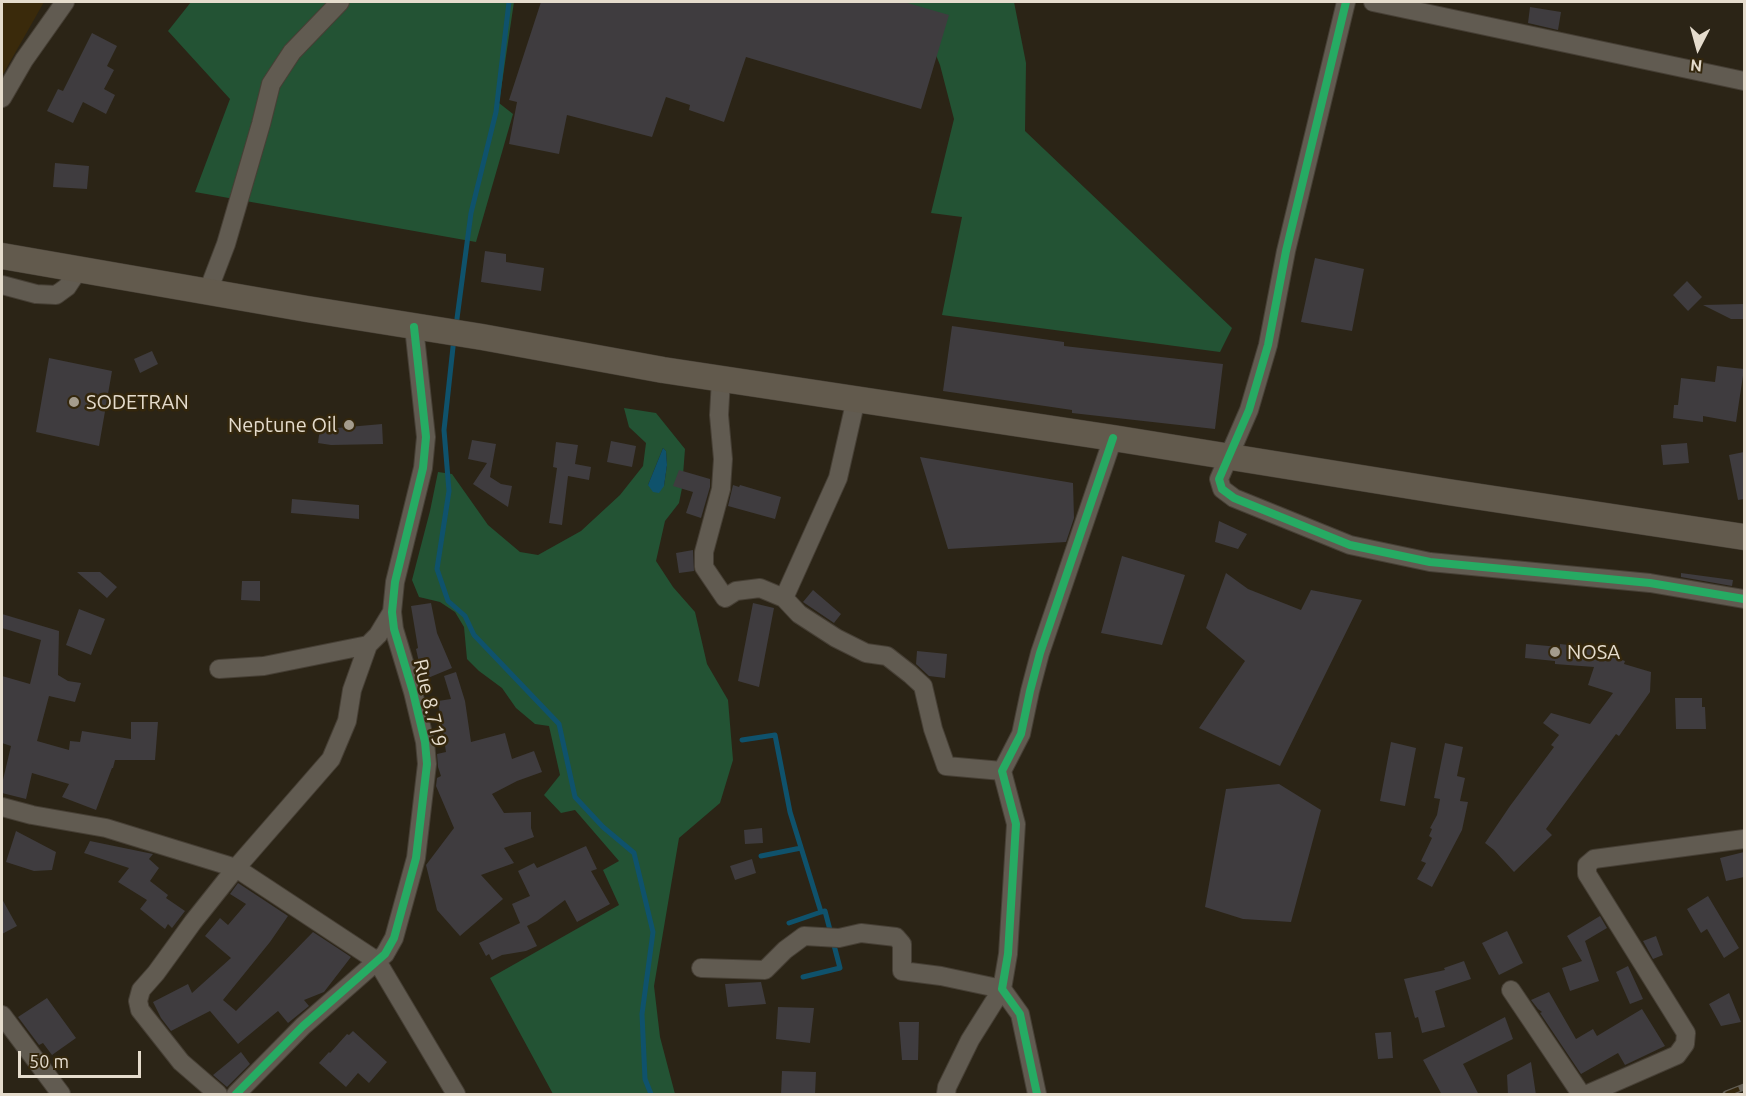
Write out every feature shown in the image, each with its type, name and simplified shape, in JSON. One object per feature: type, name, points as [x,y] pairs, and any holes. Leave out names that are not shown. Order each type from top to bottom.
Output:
[{"type":"highway","points":[[2,256],[721,379],[1744,537]]},
{"type":"street","points":[[2,98],[24,60],[65,2]]},
{"type":"street","points":[[208,291],[226,244],[271,84],[292,52],[339,2]]},
{"type":"street","points":[[1346,2],[1286,250],[1268,345],[1249,410],[1219,479],[1222,489],[1234,498],[1350,545],[1430,562],[1650,583],[1744,599]]},
{"type":"street","points":[[1373,2],[1744,81]]},
{"type":"street","points":[[2,285],[36,294],[56,295],[67,287],[79,269]]},
{"type":"street","name":"Rue 8.719","points":[[236,1095],[303,1026],[385,954],[394,938],[416,858],[427,764],[425,742],[394,628],[392,612],[395,582],[423,468],[426,437],[422,328]]},
{"type":"street","points":[[721,379],[719,415],[723,459],[721,489],[704,552],[704,567],[725,598],[736,591],[760,588],[784,598],[799,614],[836,638],[866,653],[887,656],[923,686],[933,729],[946,766],[1002,771]]},
{"type":"street","points":[[784,598],[838,478],[856,399]]},
{"type":"street","points":[[946,1095],[947,1087],[969,1040],[1002,988],[1008,954],[1016,824],[1002,771],[1021,734],[1041,653],[1113,438]]},
{"type":"street","points":[[218,1095],[181,1062],[140,1010],[138,1001],[141,990],[236,868],[331,759],[347,721],[352,690],[368,645],[378,635],[392,612]]},
{"type":"street","points":[[219,669],[264,666],[368,645]]},
{"type":"street","points":[[2,807],[32,815],[106,828],[236,868],[377,961],[456,1095]]},
{"type":"street","points":[[1588,1095],[1677,1055],[1685,1044],[1686,1033],[1587,874],[1587,865],[1594,859],[1744,839]]},
{"type":"street","points":[[701,968],[765,970],[785,950],[804,936],[839,938],[861,933],[896,937],[902,944],[902,971],[1002,988],[1020,1014],[1037,1095]]},
{"type":"street","points":[[1510,990],[1581,1095]]},
{"type":"street","points":[[2,1015],[61,1095]]},
{"type":"shaded area","points":[[2,2],[44,2],[2,76]]},
{"type":"green space","points":[[191,2],[514,2],[499,103],[513,114],[476,242],[195,192],[230,99],[168,31]]},
{"type":"green space","points":[[891,2],[1014,2],[1026,63],[1025,131],[1232,328],[1220,352],[942,315],[962,217],[931,213],[954,119],[940,65],[920,16]]},
{"type":"green space","points":[[624,408],[656,413],[685,449],[679,503],[665,521],[656,561],[673,587],[695,612],[707,664],[728,700],[733,760],[720,803],[679,838],[654,986],[660,1037],[675,1094],[553,1094],[490,978],[619,905],[603,870],[619,861],[575,810],[561,813],[544,795],[560,775],[549,726],[535,724],[516,708],[502,688],[467,659],[464,627],[455,612],[440,602],[419,597],[412,580],[438,472],[452,474],[488,525],[520,552],[538,555],[581,531],[620,495],[643,466],[646,443],[629,427]],"holes":[[[663,448],[666,451],[664,486],[648,485]]]},
{"type":"water","points":[[663,448],[666,451],[667,465],[664,486],[659,493],[653,492],[648,485]]},
{"type":"building","points":[[541,2],[904,2],[949,15],[921,109],[746,57],[724,122],[689,110],[690,105],[666,97],[652,137],[567,115],[559,154],[509,144],[517,102],[509,100]]},
{"type":"building","points":[[1530,7],[1561,12],[1558,30],[1528,23]]},
{"type":"building","points":[[92,33],[117,46],[107,66],[114,70],[104,89],[115,95],[106,114],[83,102],[73,123],[47,111],[58,89],[63,91]]},
{"type":"building","points":[[55,163],[89,166],[87,189],[53,187]]},
{"type":"building","points":[[485,251],[506,254],[506,262],[544,268],[541,291],[481,282]]},
{"type":"building","points":[[1315,258],[1364,269],[1352,331],[1301,322]]},
{"type":"building","points":[[1687,281],[1702,297],[1688,311],[1673,295]]},
{"type":"building","points":[[1744,304],[1744,319],[1731,319],[1703,305]]},
{"type":"building","points":[[952,326],[1064,342],[1064,346],[1223,364],[1215,429],[1072,413],[1072,410],[943,391]]},
{"type":"building","points":[[152,351],[158,364],[140,373],[134,359]]},
{"type":"building","name":"SODETRAN","points":[[49,358],[112,371],[99,446],[36,432]]},
{"type":"building","points":[[1717,366],[1744,369],[1736,422],[1703,416],[1703,422],[1673,418],[1674,405],[1678,405],[1681,378],[1715,382]]},
{"type":"building","points":[[382,424],[383,444],[318,443],[320,428],[337,430],[337,428]]},
{"type":"building","points":[[472,440],[496,444],[490,477],[501,484],[512,486],[508,507],[473,484],[487,463],[468,459]]},
{"type":"building","points":[[611,441],[636,446],[632,467],[607,462]]},
{"type":"building","points":[[556,442],[578,445],[575,464],[591,467],[589,480],[568,476],[562,525],[549,523],[557,468],[553,467]]},
{"type":"building","points":[[1687,443],[1689,463],[1663,465],[1661,445]]},
{"type":"building","points":[[1744,452],[1744,499],[1738,500],[1729,455]]},
{"type":"building","points":[[920,457],[1073,483],[1074,518],[1066,542],[948,549]]},
{"type":"building","points":[[679,470],[710,479],[701,518],[686,513],[693,492],[673,486]]},
{"type":"building","points":[[733,485],[781,497],[775,519],[728,506]]},
{"type":"building","points":[[292,499],[359,505],[359,519],[291,513]]},
{"type":"building","points":[[1219,521],[1247,534],[1238,549],[1215,542]]},
{"type":"building","points":[[693,550],[694,571],[679,573],[676,553]]},
{"type":"building","points":[[1122,556],[1185,575],[1162,645],[1101,633]]},
{"type":"building","points":[[77,572],[100,572],[117,587],[107,598]]},
{"type":"building","points":[[1226,573],[1248,589],[1301,610],[1311,590],[1362,600],[1280,766],[1199,728],[1245,661],[1206,628]]},
{"type":"building","points":[[1681,573],[1733,580],[1732,586],[1681,577]]},
{"type":"building","points":[[242,581],[260,581],[260,601],[241,600]]},
{"type":"building","points":[[813,590],[841,614],[834,623],[803,602]]},
{"type":"building","points":[[431,603],[437,633],[452,668],[423,680],[416,649],[418,648],[411,606]]},
{"type":"building","points":[[753,603],[774,608],[759,687],[738,681]]},
{"type":"building","points":[[79,609],[105,619],[91,655],[66,645]]},
{"type":"building","points":[[2,614],[59,631],[58,675],[68,681],[81,683],[75,702],[49,696],[37,741],[69,750],[70,741],[80,742],[82,731],[131,739],[131,722],[158,722],[155,760],[115,760],[96,810],[62,797],[69,784],[32,773],[26,799],[2,793],[11,746],[2,743],[2,676],[30,684],[41,640],[2,628]]},
{"type":"building","points":[[1526,644],[1586,647],[1625,661],[1624,664],[1651,672],[1650,692],[1619,736],[1616,734],[1546,829],[1552,835],[1514,872],[1485,843],[1554,747],[1551,745],[1559,735],[1543,723],[1551,713],[1590,724],[1613,693],[1588,685],[1594,667],[1555,664],[1555,661],[1525,658]]},
{"type":"building","points":[[917,651],[947,654],[945,678],[929,676],[916,664]]},
{"type":"building","points":[[456,672],[465,701],[471,742],[505,733],[512,759],[534,751],[542,772],[517,781],[492,794],[504,813],[531,812],[531,828],[534,837],[504,848],[514,863],[481,875],[503,899],[460,936],[437,910],[426,865],[454,828],[436,786],[437,778],[441,776],[437,754],[446,752],[438,701],[451,699],[444,676]]},
{"type":"building","points":[[1675,698],[1702,698],[1702,707],[1705,707],[1706,729],[1676,729]]},
{"type":"building","points":[[1391,742],[1416,748],[1405,806],[1380,801]]},
{"type":"building","points":[[1445,743],[1463,747],[1457,776],[1465,778],[1460,801],[1468,802],[1462,830],[1432,887],[1417,879],[1426,863],[1421,861],[1432,838],[1429,836],[1432,829],[1430,828],[1437,815],[1440,799],[1434,798]]},
{"type":"building","points":[[1279,784],[1321,810],[1291,922],[1243,919],[1205,907],[1226,789]]},
{"type":"building","points":[[762,828],[763,843],[745,844],[744,830]]},
{"type":"building","points":[[16,831],[56,852],[52,870],[34,871],[6,862]]},
{"type":"building","points":[[90,841],[153,854],[149,859],[159,868],[150,881],[168,895],[166,898],[185,911],[172,928],[168,924],[165,929],[140,909],[147,900],[118,882],[129,868],[84,853]]},
{"type":"building","points":[[586,846],[597,869],[591,871],[610,904],[577,922],[565,900],[527,926],[537,946],[526,951],[502,955],[492,960],[489,954],[486,956],[479,943],[520,923],[512,904],[530,896],[518,871],[534,863],[537,868]]},
{"type":"building","points":[[1744,852],[1744,877],[1726,881],[1720,858]]},
{"type":"building","points":[[752,859],[756,873],[735,880],[730,866]]},
{"type":"building","points":[[238,883],[288,916],[223,1000],[236,1011],[313,932],[351,957],[324,992],[304,1000],[309,1006],[288,1023],[278,1011],[238,1044],[210,1011],[171,1031],[153,1002],[188,984],[192,993],[231,958],[205,936],[220,918],[228,925],[246,904],[230,894]]},
{"type":"building","points":[[1708,896],[1739,948],[1724,958],[1707,929],[1701,933],[1687,909]]},
{"type":"building","points":[[2,899],[17,926],[2,934]]},
{"type":"building","points":[[1600,916],[1607,928],[1585,941],[1599,981],[1570,991],[1562,968],[1582,961],[1567,936]]},
{"type":"building","points":[[1507,931],[1523,963],[1499,975],[1482,943]]},
{"type":"building","points":[[1656,936],[1663,955],[1653,959],[1643,941]]},
{"type":"building","points":[[1464,961],[1471,979],[1435,991],[1445,1027],[1422,1033],[1418,1017],[1415,1018],[1404,979],[1445,970],[1444,968]]},
{"type":"building","points":[[1628,966],[1643,999],[1630,1004],[1616,972]]},
{"type":"building","points":[[761,982],[766,1004],[728,1007],[725,984]]},
{"type":"building","points":[[1549,992],[1576,1039],[1593,1029],[1597,1036],[1642,1009],[1665,1046],[1625,1065],[1618,1053],[1581,1074],[1540,1013],[1542,1012],[1531,1000]]},
{"type":"building","points":[[1729,993],[1741,1022],[1721,1026],[1709,1004]]},
{"type":"building","points":[[47,998],[76,1038],[52,1055],[43,1043],[39,1045],[18,1017]]},
{"type":"building","points":[[778,1007],[814,1008],[810,1043],[776,1039]]},
{"type":"building","points":[[1505,1017],[1513,1039],[1463,1064],[1479,1095],[1442,1095],[1423,1060]]},
{"type":"building","points":[[899,1022],[919,1022],[918,1060],[902,1060]]},
{"type":"building","points":[[353,1031],[387,1062],[369,1083],[358,1073],[346,1087],[319,1063],[347,1034]]},
{"type":"building","points":[[1391,1032],[1393,1058],[1378,1059],[1375,1033]]},
{"type":"building","points":[[241,1052],[250,1064],[227,1087],[213,1075]]},
{"type":"building","points":[[1531,1062],[1536,1095],[1508,1095],[1507,1075]]},
{"type":"building","points":[[782,1071],[816,1072],[815,1095],[781,1095]]},
{"type":"waterway","points":[[456,326],[471,213],[496,112],[509,2]]},
{"type":"waterway","points":[[454,338],[444,430],[449,491],[437,569],[448,601],[465,616],[474,635],[559,724],[575,797],[603,827],[634,853],[653,932],[642,1014],[645,1079],[651,1094]]},
{"type":"waterway","points":[[742,740],[775,735],[790,812],[821,912],[825,911],[840,968],[803,977]]},
{"type":"waterway","points":[[761,856],[801,848]]},
{"type":"waterway","points":[[789,923],[821,912]]},
{"type":"railway","points":[[1726,1094],[1744,1087]]},
{"type":"cycle path","points":[[1346,2],[1286,251],[1268,345],[1249,410],[1219,479],[1222,489],[1234,498],[1350,545],[1430,562],[1650,583],[1744,599]]},
{"type":"cycle path","points":[[236,1094],[303,1026],[385,954],[394,938],[416,858],[427,764],[425,742],[394,629],[392,612],[395,582],[423,468],[426,437],[414,327]]},
{"type":"cycle path","points":[[1037,1094],[1020,1014],[1002,989],[1008,954],[1016,824],[1002,771],[1021,734],[1040,653],[1113,438]]},
{"type":"place","name":"SODETRAN","points":[[74,402]]},
{"type":"place","name":"Neptune Oil","points":[[349,425]]},
{"type":"place","name":"NOSA","points":[[1555,652]]}]
